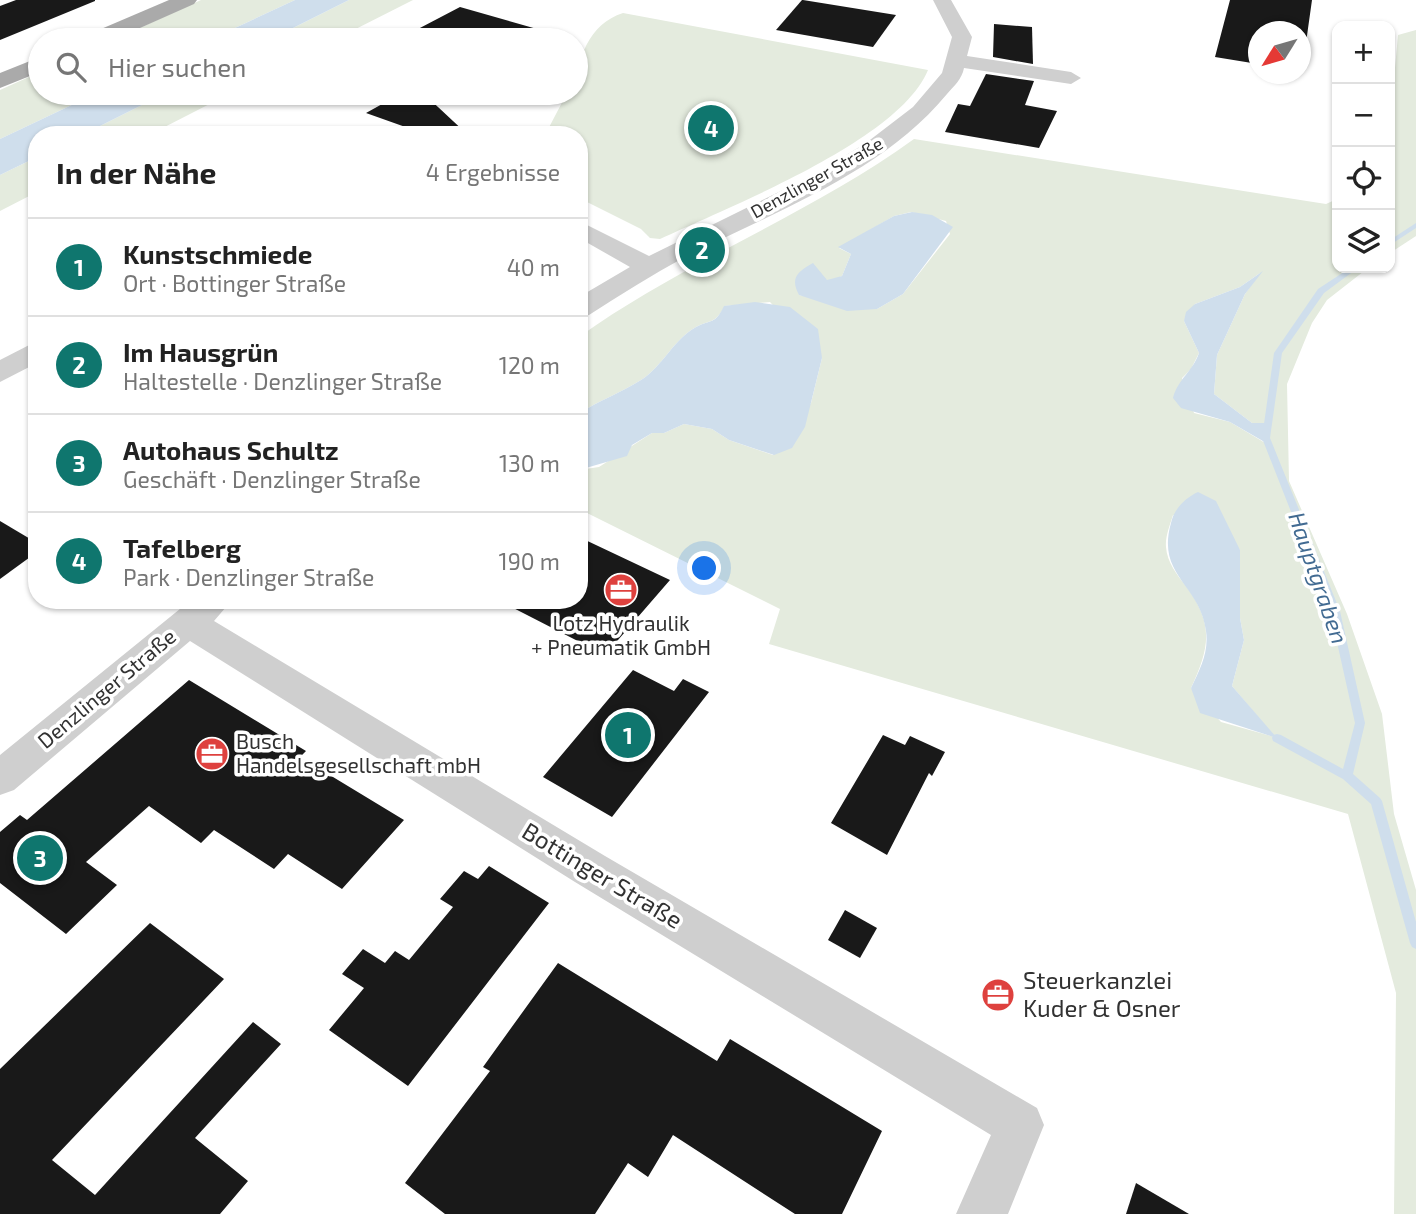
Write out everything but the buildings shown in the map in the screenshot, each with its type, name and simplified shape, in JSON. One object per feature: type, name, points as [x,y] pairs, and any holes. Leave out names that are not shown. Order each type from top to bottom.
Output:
[{"type":"main road","points":[[123,28],[187,0]]},
{"type":"main road","points":[[0,81],[28,69]]},
{"type":"street","points":[[942,0],[960,28],[959,61],[1071,78]]},
{"type":"street","name":"Denzlinger Straße","points":[[588,303],[647,267],[811,185],[869,152],[927,106],[944,86],[959,61]]},
{"type":"street","points":[[588,233],[647,267]]},
{"type":"street","points":[[0,373],[28,356]]},
{"type":"street","name":"Denzlinger Straße","points":[[0,778],[201,611]]},
{"type":"street","name":"Bottinger Straße","points":[[201,611],[590,869],[1020,1125],[982,1214]]},
{"type":"shaded area","points":[[201,0],[295,0],[235,28],[139,28]]},
{"type":"shaded area","points":[[349,0],[413,0],[358,28],[293,28]]},
{"type":"shaded area","points":[[623,13],[928,70],[911,96],[884,122],[849,146],[727,209],[660,239],[650,238],[641,229],[588,202],[588,126],[550,126],[561,105],[588,105],[588,42],[601,25]]},
{"type":"shaded area","points":[[1416,30],[1416,236],[1395,250],[1395,68],[1398,35]]},
{"type":"shaded area","points":[[28,77],[28,105],[72,105],[0,139],[0,90]]},
{"type":"shaded area","points":[[142,105],[208,105],[167,126],[100,126]]},
{"type":"shaded area","points":[[914,139],[1326,204],[1332,201],[1332,273],[1362,273],[1327,300],[1312,323],[1287,384],[1289,481],[1347,614],[1382,714],[1394,814],[1416,890],[1416,1214],[1394,1214],[1396,993],[1348,814],[769,644],[780,609],[588,513],[588,469],[599,467],[652,433],[664,433],[684,424],[712,429],[729,440],[773,455],[811,403],[822,358],[770,302],[725,306],[715,319],[688,332],[648,374],[588,409],[588,331],[661,285],[874,166]],"holes":[[[911,212],[946,221],[950,234],[903,294],[877,309],[799,295],[842,276],[851,254],[839,248],[894,216]],[[1260,273],[1245,294],[1217,355],[1214,394],[1252,423],[1262,424],[1267,444],[1230,422],[1194,413],[1182,378],[1191,369],[1199,353],[1184,321],[1195,304],[1240,287]],[[1173,515],[1240,550],[1240,618],[1244,640],[1232,686],[1275,737],[1221,722],[1191,688],[1205,648],[1205,624],[1195,600],[1168,558],[1166,543]]]},
{"type":"shaded area","points":[[28,161],[28,197],[0,211],[0,175]]},
{"type":"water","points":[[295,0],[349,0],[293,28],[235,28]]},
{"type":"water","points":[[72,105],[142,105],[100,126],[28,126],[28,161],[0,175],[0,139]]},
{"type":"water","points":[[912,212],[932,215],[953,227],[903,294],[877,309],[847,311],[799,295],[795,280],[803,269],[813,263],[827,280],[842,276],[851,254],[838,247],[894,216]]},
{"type":"water","points":[[1263,271],[1245,294],[1217,355],[1214,394],[1252,423],[1268,423],[1268,444],[1230,422],[1181,408],[1173,398],[1178,385],[1199,353],[1184,321],[1186,312],[1195,304],[1240,287]]},
{"type":"water","points":[[755,302],[790,307],[818,329],[822,358],[805,427],[792,448],[774,455],[729,440],[712,429],[684,424],[664,433],[652,433],[632,445],[627,456],[588,467],[588,409],[648,374],[688,332],[715,319],[724,306]]},
{"type":"water","points":[[1198,492],[1216,501],[1240,550],[1240,618],[1244,640],[1232,686],[1277,738],[1200,713],[1191,688],[1205,654],[1206,631],[1196,602],[1174,568],[1169,556],[1168,541],[1177,509]]},
{"type":"waterway","name":"Hauptgraben","points":[[1395,240],[1416,225]]},
{"type":"waterway","name":"Hauptgraben","points":[[1347,273],[1321,291],[1278,353],[1266,438],[1335,611],[1360,723],[1347,776]]},
{"type":"waterway","points":[[1277,738],[1347,776]]},
{"type":"waterway","name":"Hauptgraben","points":[[1347,776],[1376,801],[1416,943]]},
{"type":"place","name":"Tafelberg","points":[[711,128]]},
{"type":"place","name":"Im Hausgrün","points":[[702,250]]},
{"type":"place","name":"Lotz Hydraulik + Pneumatik GmbH","points":[[621,590]]},
{"type":"place","name":"Kunstschmiede","points":[[628,735]]},
{"type":"place","name":"Busch Handelsgesellschaft mbH","points":[[212,754]]},
{"type":"place","name":"Autohaus Schultz","points":[[40,858]]},
{"type":"place","name":"Steuerkanzlei Kuder & Osner","points":[[998,995]]}]
